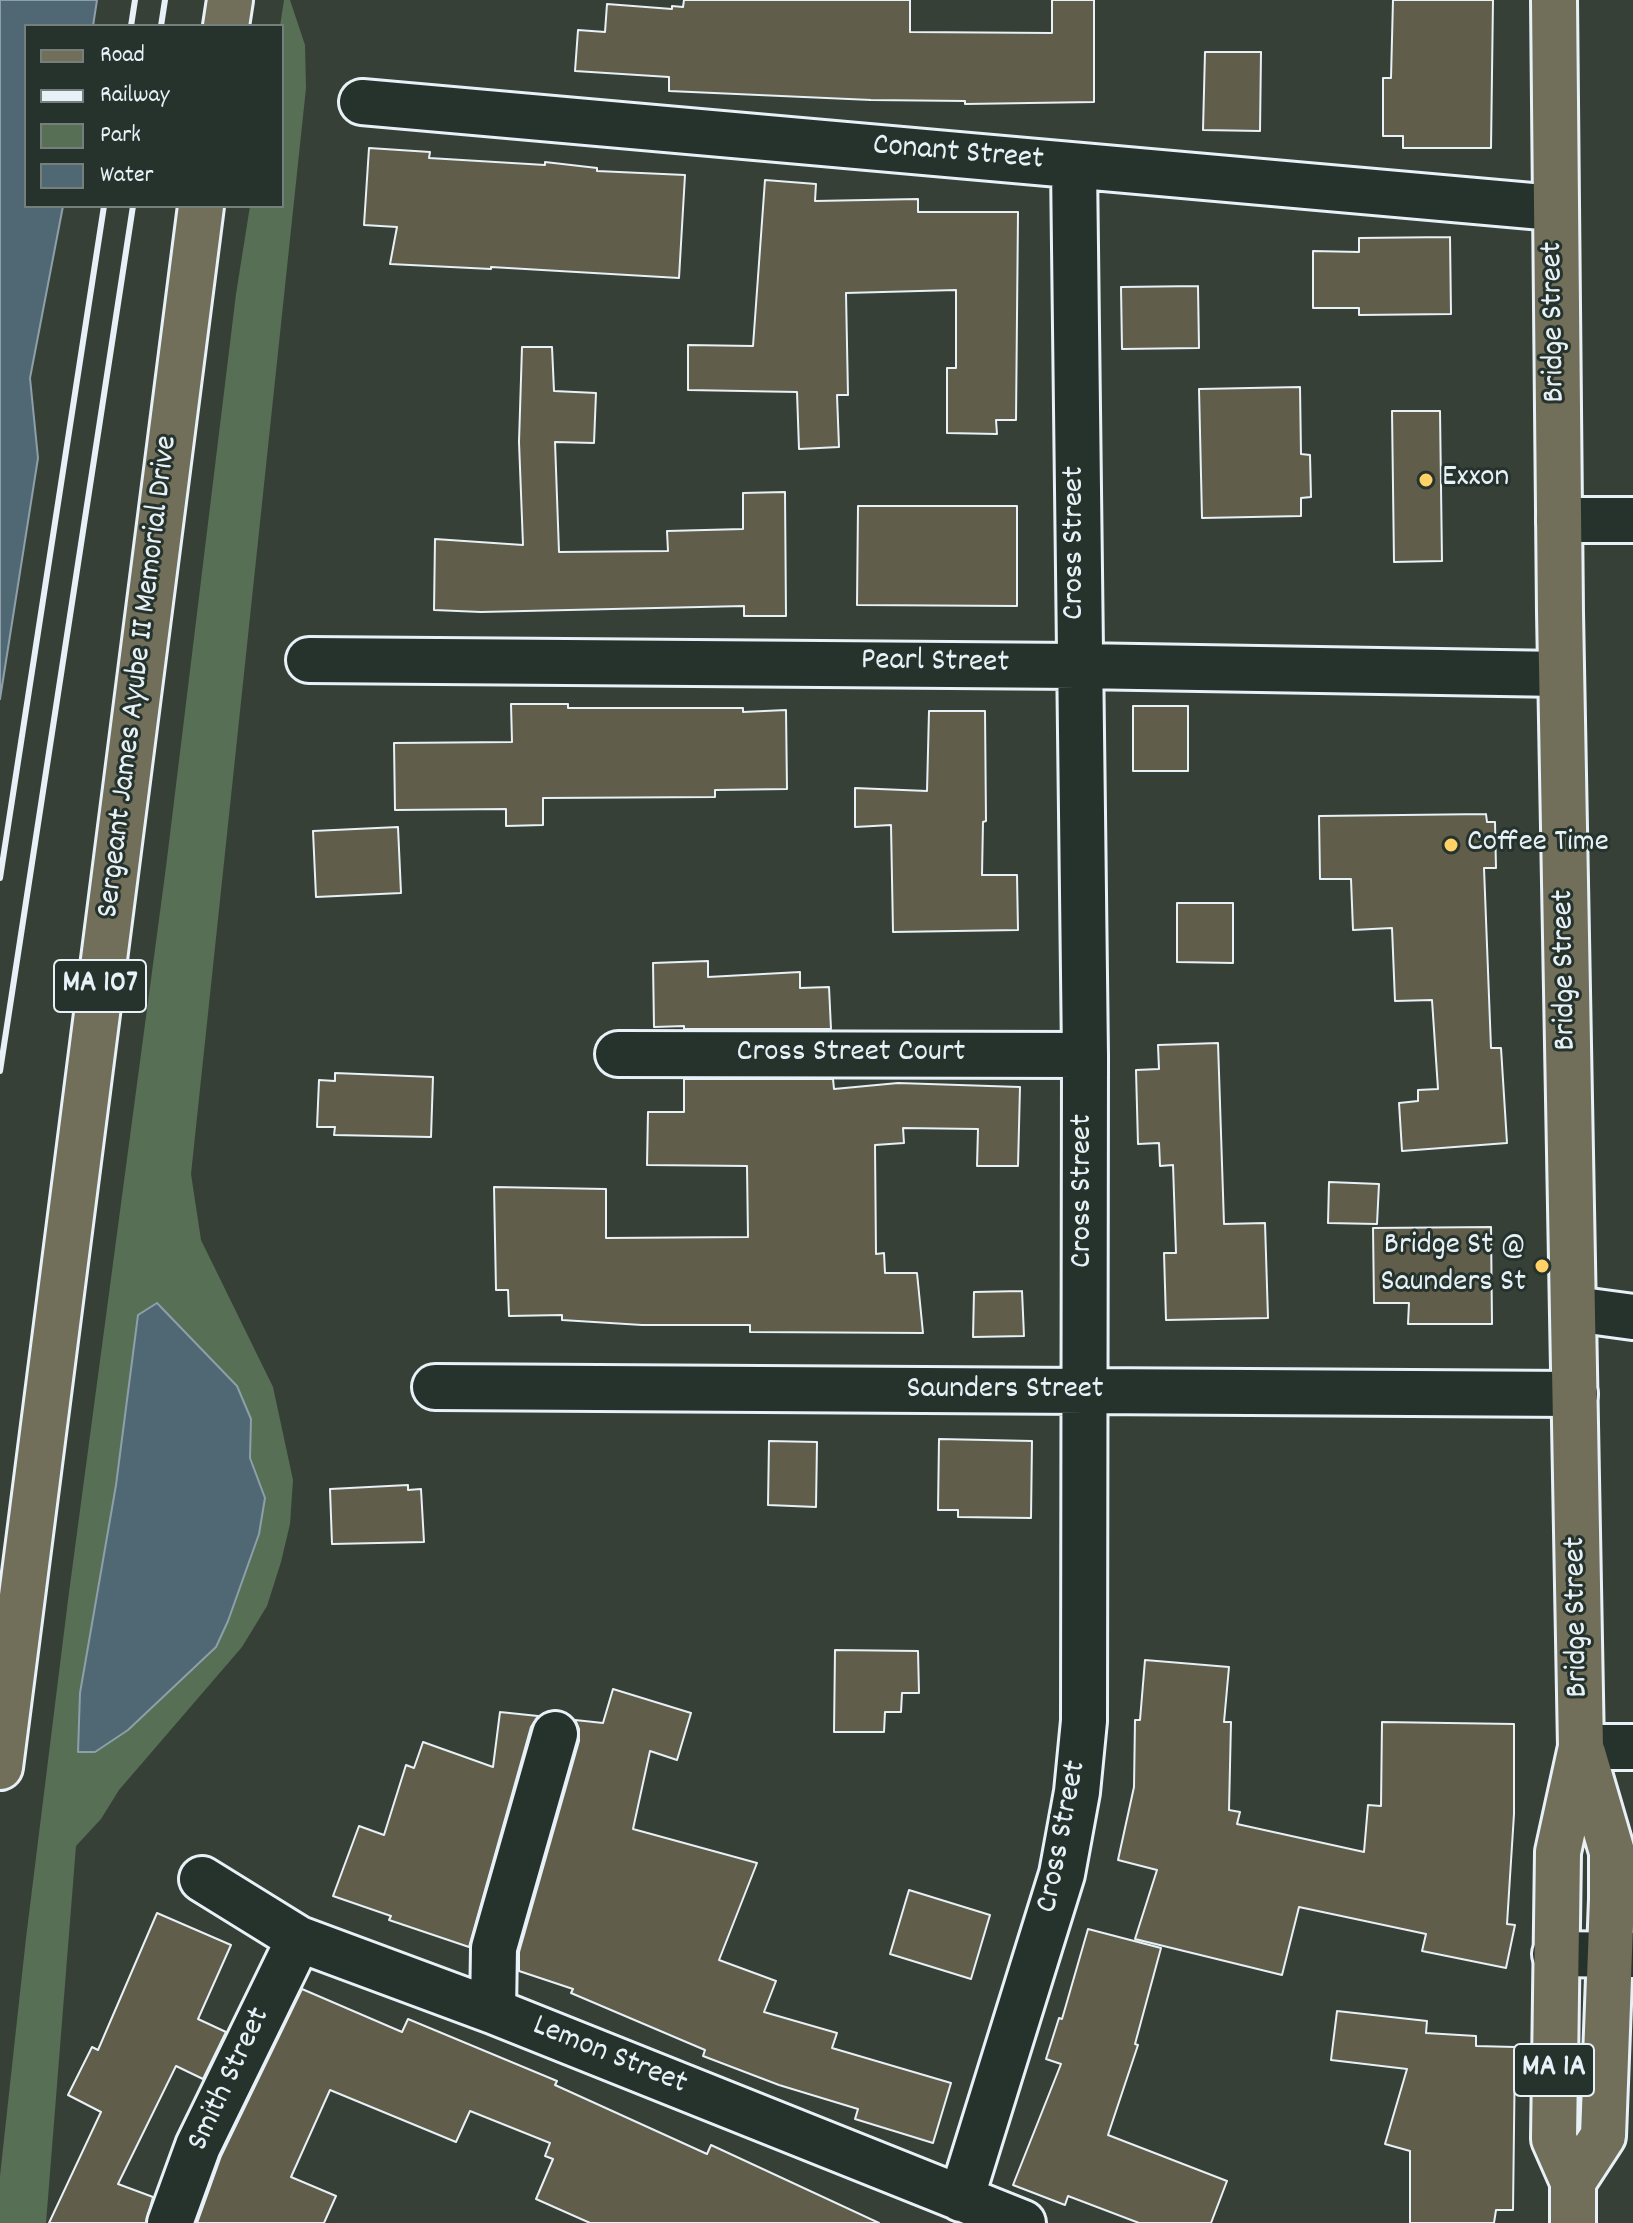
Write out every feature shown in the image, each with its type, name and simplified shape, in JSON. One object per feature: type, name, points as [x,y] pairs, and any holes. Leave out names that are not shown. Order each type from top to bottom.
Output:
[{"type":"main road","points":[[226,24],[230,0]]},
{"type":"main road","name":"Bridge Street","points":[[1554,0],[1561,674],[1581,1747],[1558,1852],[1554,2139],[1573,2202]]},
{"type":"main road","name":"Sergeant James Ayube II Memorial Drive","points":[[0,1767],[201,208]]},
{"type":"main road","name":"Bridge Street","points":[[1573,2202],[1603,2136],[1622,1955],[1612,1852],[1581,1747]]},
{"type":"street","name":"Conant Street","points":[[362,102],[1554,208]]},
{"type":"street","name":"Cross Street","points":[[961,2199],[1062,1874],[1077,1792],[1084,1721],[1085,1055],[1074,166]]},
{"type":"street","points":[[1559,520],[1633,520]]},
{"type":"street","name":"Pearl Street","points":[[309,660],[1078,666],[1561,674]]},
{"type":"street","name":"Cross Street Court","points":[[618,1054],[1085,1055]]},
{"type":"street","points":[[1574,1309],[1633,1317]]},
{"type":"street","name":"Saunders Street","points":[[435,1387],[1575,1394]]},
{"type":"street","points":[[493,2011],[494,1948],[555,1734]]},
{"type":"street","points":[[1581,1747],[1633,1747]]},
{"type":"street","name":"Lemon Street","points":[[202,1879],[299,1939],[493,2011],[1023,2223]]},
{"type":"street","name":"Smith Street","points":[[170,2223],[198,2146],[299,1939]]},
{"type":"street","points":[[1555,1954],[1622,1955]]},
{"type":"green space","points":[[284,0],[290,0],[305,45],[306,88],[191,1174],[201,1240],[273,1387],[293,1480],[290,1524],[267,1606],[242,1647],[119,1790],[101,1819],[76,1846],[46,2223],[0,2223],[0,2176],[26,1938],[166,867],[236,294],[250,208],[284,208],[284,24],[280,24]]},
{"type":"water","points":[[0,0],[97,0],[93,24],[24,24],[24,208],[63,208],[30,378],[38,458],[0,699]]},
{"type":"water","points":[[157,1303],[237,1386],[251,1419],[250,1458],[265,1498],[259,1534],[216,1647],[128,1730],[95,1752],[78,1752],[80,1693],[116,1485],[138,1315]]},
{"type":"building","points":[[684,0],[910,0],[910,32],[1052,33],[1052,0],[1094,0],[1094,102],[965,104],[965,101],[669,91],[669,77],[575,71],[578,30],[605,32],[607,4],[672,9],[672,6],[683,7]]},
{"type":"building","points":[[1393,0],[1493,0],[1491,148],[1403,148],[1403,136],[1383,136],[1383,78],[1391,78]]},
{"type":"building","points":[[1205,52],[1261,52],[1260,131],[1203,130]]},
{"type":"building","points":[[369,148],[430,152],[429,158],[545,165],[545,162],[597,168],[597,171],[685,175],[679,278],[390,264],[397,227],[364,225]]},
{"type":"building","points":[[765,180],[816,184],[815,201],[918,199],[918,212],[1018,212],[1016,420],[996,420],[997,434],[947,433],[947,368],[956,368],[956,290],[846,293],[848,395],[837,395],[839,447],[799,449],[797,392],[688,390],[688,345],[753,346]]},
{"type":"building","points":[[1450,237],[1451,314],[1359,315],[1359,308],[1313,308],[1313,251],[1359,252],[1359,238]]},
{"type":"building","points":[[1198,286],[1199,348],[1122,349],[1121,287]]},
{"type":"building","points":[[522,347],[552,347],[554,391],[596,393],[594,443],[555,442],[559,552],[668,551],[667,531],[743,529],[743,493],[785,492],[786,616],[744,616],[744,606],[481,612],[434,610],[435,539],[523,545],[519,442]]},
{"type":"building","points":[[1300,387],[1301,454],[1310,455],[1311,497],[1301,498],[1301,516],[1202,518],[1199,389]]},
{"type":"building","points":[[1392,411],[1440,411],[1442,561],[1394,562]]},
{"type":"building","points":[[858,506],[1017,506],[1017,606],[857,605]]},
{"type":"building","points":[[511,704],[568,704],[568,708],[743,708],[743,712],[786,710],[787,789],[715,790],[715,797],[543,798],[543,825],[506,826],[506,809],[395,810],[394,743],[512,742]]},
{"type":"building","points":[[1133,706],[1188,706],[1188,771],[1133,771]]},
{"type":"building","points":[[929,711],[985,711],[986,821],[983,822],[982,875],[1017,875],[1018,930],[893,932],[891,825],[855,827],[855,788],[927,791]]},
{"type":"building","points":[[1486,814],[1487,822],[1495,822],[1496,868],[1484,868],[1491,1048],[1501,1048],[1507,1143],[1402,1151],[1399,1103],[1418,1101],[1418,1090],[1438,1089],[1432,1000],[1395,1001],[1392,928],[1353,930],[1351,879],[1320,879],[1319,816]]},
{"type":"building","points":[[398,827],[401,893],[316,897],[313,831]]},
{"type":"building","points":[[1177,903],[1233,903],[1233,963],[1177,962]]},
{"type":"building","points":[[708,961],[708,977],[800,972],[800,988],[829,987],[831,1029],[654,1027],[653,963]]},
{"type":"building","points":[[1218,1043],[1224,1224],[1265,1223],[1268,1318],[1166,1320],[1164,1253],[1176,1253],[1173,1165],[1160,1166],[1159,1143],[1138,1144],[1136,1070],[1159,1069],[1158,1045]]},
{"type":"building","points":[[335,1073],[433,1077],[431,1137],[334,1135],[335,1127],[317,1127],[319,1080],[335,1081]]},
{"type":"building","points":[[684,1079],[833,1079],[834,1089],[898,1083],[1020,1087],[1018,1166],[977,1166],[978,1129],[903,1128],[904,1143],[875,1145],[876,1254],[884,1253],[885,1273],[917,1273],[923,1333],[750,1332],[750,1325],[642,1325],[562,1320],[562,1315],[509,1316],[508,1290],[496,1290],[494,1187],[606,1189],[606,1238],[748,1237],[747,1166],[647,1165],[648,1112],[684,1112]]},
{"type":"building","points":[[1329,1182],[1379,1184],[1377,1224],[1328,1223]]},
{"type":"building","points":[[1491,1227],[1492,1324],[1408,1324],[1409,1303],[1374,1303],[1373,1228]]},
{"type":"building","points":[[1022,1291],[1024,1336],[973,1337],[974,1292]]},
{"type":"building","points":[[939,1439],[1032,1441],[1031,1518],[958,1517],[958,1510],[938,1510]]},
{"type":"building","points":[[769,1441],[817,1442],[816,1507],[768,1505]]},
{"type":"building","points":[[408,1485],[408,1490],[421,1489],[424,1542],[332,1544],[330,1489]]},
{"type":"building","points":[[835,1650],[918,1651],[919,1693],[902,1693],[901,1712],[885,1712],[884,1732],[834,1732]]},
{"type":"building","points":[[1145,1660],[1229,1667],[1224,1722],[1231,1722],[1229,1810],[1240,1812],[1237,1824],[1364,1852],[1368,1805],[1381,1806],[1382,1722],[1514,1724],[1514,1814],[1507,1924],[1515,1925],[1506,1968],[1422,1951],[1426,1934],[1299,1907],[1282,1975],[1135,1939],[1157,1870],[1118,1860],[1134,1787],[1135,1720],[1140,1720]]},
{"type":"building","points":[[613,1689],[691,1713],[677,1760],[650,1751],[633,1829],[757,1863],[719,1960],[776,1981],[764,2012],[837,2033],[832,2048],[951,2083],[933,2143],[855,2119],[858,2109],[779,2085],[703,2056],[705,2050],[571,1993],[573,1989],[519,1971],[519,1952],[579,1741],[575,1720],[603,1723]]},
{"type":"building","points":[[500,1712],[538,1716],[531,1727],[469,1947],[389,1920],[391,1916],[333,1896],[359,1826],[384,1835],[406,1765],[414,1768],[423,1742],[493,1767]]},
{"type":"building","points":[[909,1890],[990,1915],[971,1979],[890,1954]]},
{"type":"building","points":[[157,1913],[231,1945],[198,2019],[226,2032],[203,2079],[176,2066],[118,2184],[153,2197],[146,2223],[49,2223],[101,2112],[68,2095],[92,2047],[98,2050]]},
{"type":"building","points":[[1088,1929],[1161,1948],[1135,2044],[1138,2045],[1108,2135],[1227,2181],[1211,2223],[1139,2223],[1068,2196],[1065,2205],[1013,2185],[1061,2064],[1046,2059],[1059,2018],[1062,2019]]},
{"type":"building","points":[[302,1989],[402,2032],[408,2019],[557,2081],[555,2085],[707,2154],[711,2145],[879,2223],[590,2223],[536,2199],[553,2159],[545,2156],[550,2143],[470,2111],[456,2142],[330,2090],[291,2177],[336,2196],[324,2223],[197,2223],[221,2156]]},
{"type":"building","points":[[1337,2011],[1427,2021],[1426,2033],[1476,2036],[1476,2046],[1515,2047],[1513,2210],[1496,2210],[1494,2223],[1410,2223],[1410,2151],[1385,2144],[1407,2069],[1331,2060]]},
{"type":"railway","points":[[131,24],[135,0]]},
{"type":"railway","points":[[161,24],[165,0]]},
{"type":"railway","points":[[0,878],[104,208]]},
{"type":"railway","points":[[0,1071],[133,208]]},
{"type":"place","name":"Exxon","points":[[1426,480]]},
{"type":"place","name":"Coffee Time","points":[[1451,845]]},
{"type":"place","name":"Bridge St @ Saunders St","points":[[1542,1266]]}]
